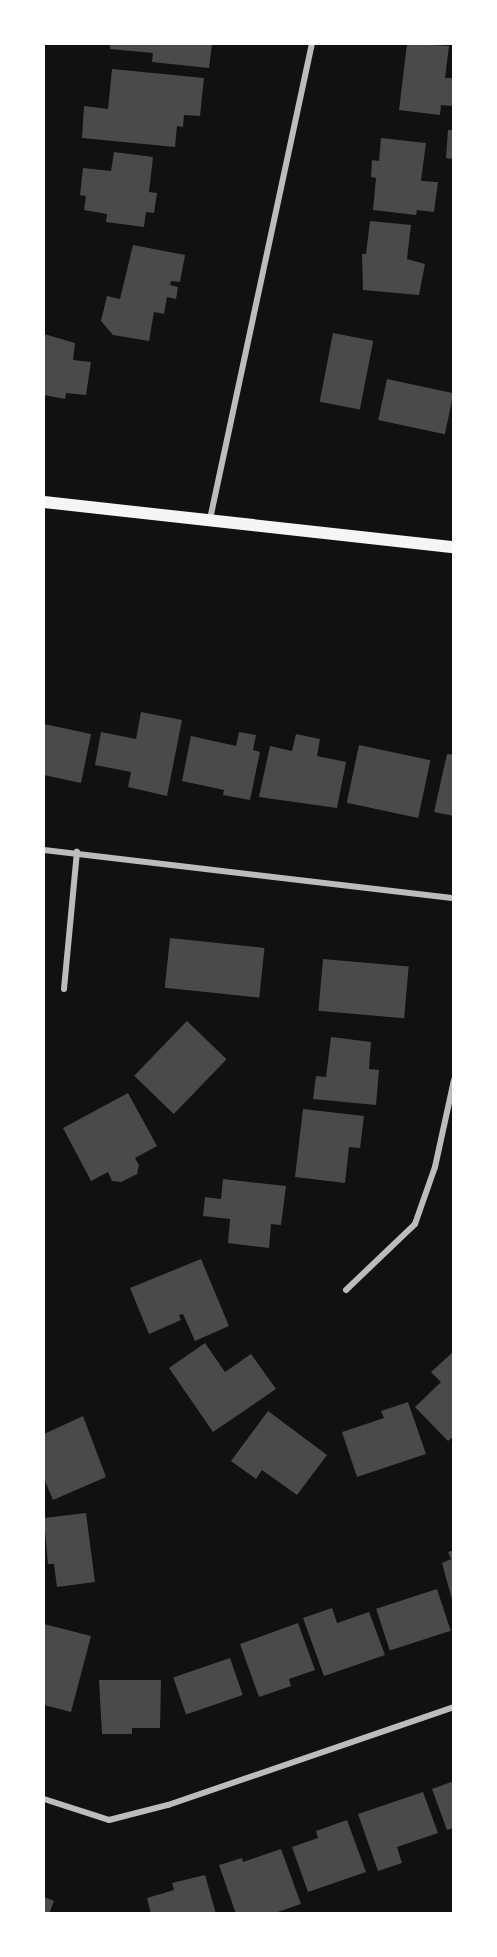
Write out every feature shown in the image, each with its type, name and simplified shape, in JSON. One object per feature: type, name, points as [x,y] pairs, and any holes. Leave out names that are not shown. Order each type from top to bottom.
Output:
[{"type":"main road","points":[[44,502],[453,547]]},
{"type":"street","points":[[210,519],[312,44]]},
{"type":"street","points":[[44,850],[77,852],[453,898]]},
{"type":"street","points":[[64,989],[77,852]]},
{"type":"street","points":[[346,1290],[415,1224],[435,1167],[453,1080]]},
{"type":"street","points":[[44,1799],[109,1820],[168,1805],[453,1707]]},
{"type":"building","points":[[110,44],[212,44],[209,68],[152,62],[153,53],[110,49]]},
{"type":"building","points":[[407,44],[449,46],[445,78],[454,78],[454,106],[441,105],[440,115],[399,110]]},
{"type":"building","points":[[112,69],[204,78],[200,116],[184,115],[183,127],[177,126],[175,147],[82,138],[84,106],[108,109]]},
{"type":"building","points":[[448,130],[454,130],[454,159],[446,158]]},
{"type":"building","points":[[381,138],[426,143],[421,181],[438,182],[434,212],[417,210],[416,215],[373,210],[376,178],[371,177],[372,160],[379,161]]},
{"type":"building","points":[[114,152],[153,157],[149,192],[157,193],[154,213],[146,212],[144,227],[106,222],[107,214],[84,210],[86,196],[80,195],[83,168],[111,171]]},
{"type":"building","points":[[370,221],[411,225],[407,259],[425,264],[419,295],[363,290],[362,254],[366,254]]},
{"type":"building","points":[[133,245],[185,255],[180,282],[171,281],[170,285],[178,287],[176,299],[167,297],[164,314],[154,312],[149,341],[113,335],[101,321],[107,296],[120,299]]},
{"type":"building","points":[[333,333],[373,341],[360,410],[320,402]]},
{"type":"building","points":[[44,334],[75,343],[73,360],[91,362],[86,395],[66,393],[65,399],[44,395]]},
{"type":"building","points":[[387,379],[454,393],[445,434],[378,420]]},
{"type":"building","points":[[141,712],[182,720],[167,796],[128,787],[131,772],[95,765],[101,732],[136,739]]},
{"type":"building","points":[[44,724],[91,734],[81,783],[44,775]]},
{"type":"building","points":[[239,732],[256,735],[253,750],[260,752],[250,800],[223,795],[224,790],[182,781],[191,736],[236,746]]},
{"type":"building","points":[[296,734],[320,739],[317,756],[346,762],[337,808],[259,797],[270,746],[292,751]]},
{"type":"building","points":[[359,745],[430,760],[418,818],[347,803]]},
{"type":"building","points":[[447,754],[454,755],[454,816],[434,812]]},
{"type":"building","points":[[170,938],[264,948],[259,998],[165,988]]},
{"type":"building","points":[[323,959],[409,966],[404,1018],[318,1011]]},
{"type":"building","points":[[187,1021],[227,1059],[174,1114],[134,1076]]},
{"type":"building","points":[[331,1037],[371,1042],[369,1069],[379,1070],[376,1105],[313,1099],[316,1076],[326,1077]]},
{"type":"building","points":[[128,1093],[157,1146],[135,1158],[139,1165],[137,1174],[121,1182],[112,1181],[108,1172],[91,1181],[63,1128]]},
{"type":"building","points":[[303,1109],[364,1116],[360,1148],[349,1147],[345,1183],[295,1177]]},
{"type":"building","points":[[223,1179],[286,1186],[281,1225],[271,1224],[269,1248],[228,1243],[230,1219],[203,1216],[205,1197],[221,1199]]},
{"type":"building","points":[[201,1259],[229,1326],[195,1341],[183,1314],[179,1315],[181,1320],[149,1334],[130,1288]]},
{"type":"building","points":[[205,1343],[225,1372],[251,1354],[276,1389],[213,1432],[169,1368]]},
{"type":"building","points":[[454,1351],[454,1436],[448,1441],[415,1407],[441,1382],[431,1372]]},
{"type":"building","points":[[408,1402],[426,1454],[357,1477],[342,1432],[384,1418],[381,1411]]},
{"type":"building","points":[[268,1411],[327,1455],[297,1495],[262,1470],[256,1479],[231,1461]]},
{"type":"building","points":[[83,1416],[106,1477],[53,1500],[44,1479],[44,1434]]},
{"type":"building","points":[[86,1513],[95,1582],[57,1587],[54,1564],[48,1564],[44,1518]]},
{"type":"building","points":[[454,1550],[453,1603],[442,1563],[451,1559],[448,1552]]},
{"type":"building","points":[[437,1589],[451,1631],[390,1651],[376,1609]]},
{"type":"building","points":[[332,1608],[337,1623],[369,1612],[385,1655],[324,1676],[303,1618]]},
{"type":"building","points":[[298,1623],[315,1670],[289,1679],[291,1686],[259,1697],[240,1644]]},
{"type":"building","points":[[44,1624],[91,1636],[71,1712],[44,1705]]},
{"type":"building","points":[[230,1658],[243,1695],[186,1714],[173,1678]]},
{"type":"building","points":[[99,1680],[161,1680],[160,1728],[132,1728],[132,1734],[102,1734]]},
{"type":"building","points":[[454,1781],[454,1828],[447,1830],[432,1789]]},
{"type":"building","points":[[423,1792],[438,1833],[397,1847],[402,1863],[378,1871],[358,1814]]},
{"type":"building","points":[[347,1820],[366,1872],[308,1892],[292,1847],[318,1838],[316,1831]]},
{"type":"building","points":[[281,1849],[301,1904],[272,1914],[236,1914],[219,1865],[242,1858],[243,1862]]},
{"type":"building","points":[[205,1875],[216,1914],[151,1914],[147,1898],[174,1890],[172,1883]]},
{"type":"building","points":[[44,1897],[54,1901],[49,1914],[44,1914]]}]
